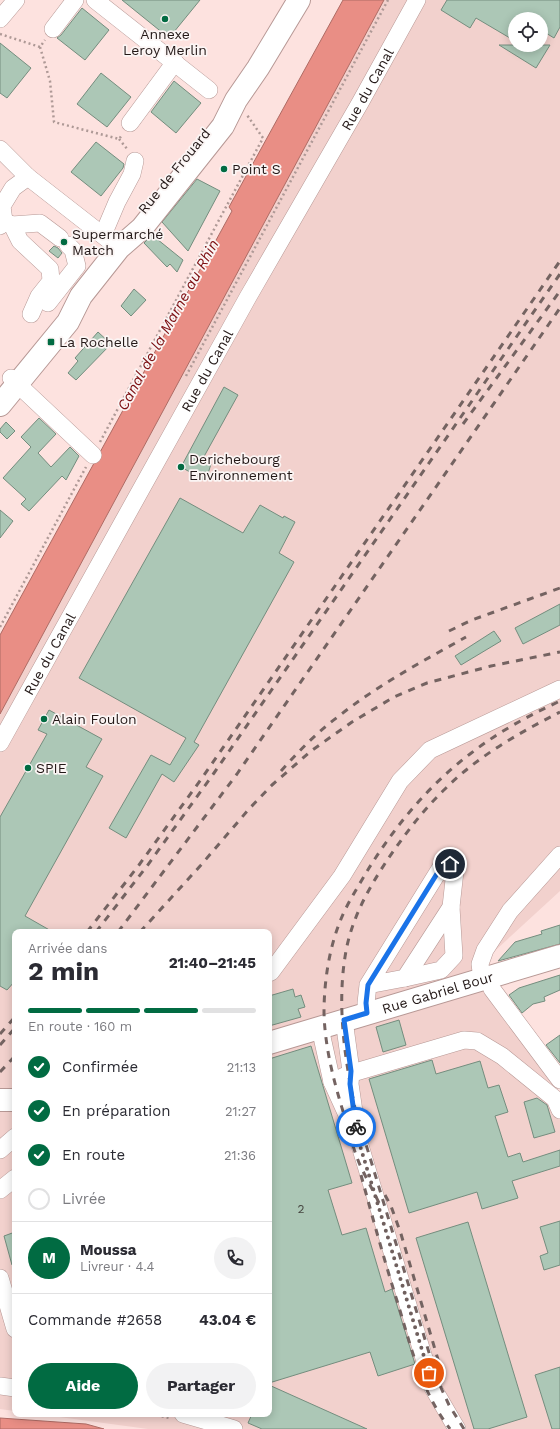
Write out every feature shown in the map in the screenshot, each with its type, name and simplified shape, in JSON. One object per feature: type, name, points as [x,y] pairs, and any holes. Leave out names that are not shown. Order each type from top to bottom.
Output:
[{"type":"main road","name":"Rue de Frouard","points":[[0,405],[9,384],[58,315],[81,296],[111,242],[133,221],[215,118],[241,107],[258,68],[299,0]]},
{"type":"main road","name":"Rue Gabriel Bour","points":[[272,1042],[560,956]]},
{"type":"street","points":[[0,19],[16,0]]},
{"type":"street","points":[[53,29],[75,0]]},
{"type":"street","points":[[95,0],[210,90]]},
{"type":"street","name":"Rue du Canal","points":[[0,743],[244,304],[360,103],[417,0]]},
{"type":"street","points":[[130,123],[175,62]]},
{"type":"street","points":[[0,149],[28,177],[111,242],[117,202],[132,174],[134,160]]},
{"type":"street","points":[[5,224],[40,223],[73,250],[77,266],[40,312],[30,314],[39,296],[51,281],[50,269],[20,241],[5,224],[2,206],[13,188],[28,177]]},
{"type":"street","points":[[9,384],[93,455]]},
{"type":"street","points":[[272,970],[342,876],[400,781],[430,750],[560,689]]},
{"type":"street","points":[[560,856],[510,910],[485,950],[480,964],[485,978],[492,989],[560,1080]]},
{"type":"street","points":[[367,1013],[366,1003],[368,985],[443,864],[450,864],[455,870],[451,907],[454,956],[441,970],[368,985]]},
{"type":"street","points":[[405,978],[451,907]]},
{"type":"street","points":[[344,1020],[351,1074],[350,1084],[358,1139]]},
{"type":"street","points":[[320,1028],[332,1082],[358,1139],[433,1388],[457,1429]]},
{"type":"street","points":[[332,1082],[351,1074],[464,1040],[477,1041],[502,1056],[549,1094],[555,1099],[560,1110]]},
{"type":"street","points":[[0,1190],[12,1180]]},
{"type":"street","points":[[0,1278],[12,1319]]},
{"type":"street","points":[[0,1386],[12,1388]]},
{"type":"street","points":[[193,1417],[234,1429]]},
{"type":"path","points":[[232,287],[388,0]]},
{"type":"path","points":[[40,47],[53,29]]},
{"type":"path","points":[[0,33],[40,47]]},
{"type":"path","points":[[40,47],[50,81],[54,122],[119,140],[130,123]]},
{"type":"path","points":[[0,627],[263,138],[241,107]]},
{"type":"shaded area","name":"Canal de la Marne au Rhin","points":[[343,0],[384,0],[0,714],[0,635],[232,211],[229,207]]},
{"type":"shaded area","points":[[384,0],[560,0],[560,891],[486,959],[486,994],[560,1094],[560,1429],[148,1429],[59,1417],[272,1417],[272,929],[12,929],[12,1411],[0,1409],[0,714]]},
{"type":"shaded area","points":[[0,1418],[86,1424],[104,1429],[0,1429]]},
{"type":"building","name":"Annexe Leroy Merlin","points":[[122,0],[200,0],[169,38]]},
{"type":"building","points":[[447,0],[560,0],[560,27],[554,38],[548,34],[548,12],[508,12],[508,37],[476,18],[470,28],[441,10]]},
{"type":"building","points":[[82,8],[109,30],[85,60],[57,38]]},
{"type":"building","points":[[0,43],[31,68],[7,98],[0,93]]},
{"type":"building","points":[[499,45],[508,45],[508,51]]},
{"type":"building","points":[[510,52],[546,52],[536,68]]},
{"type":"building","points":[[101,73],[131,97],[107,127],[77,104]]},
{"type":"building","points":[[174,81],[201,103],[176,133],[151,112]]},
{"type":"building","points":[[96,142],[124,164],[123,168],[101,196],[71,172]]},
{"type":"building","points":[[197,179],[220,191],[188,251],[162,222]]},
{"type":"building","points":[[152,235],[183,260],[177,272],[170,264],[167,267],[144,243]]},
{"type":"building","points":[[54,246],[62,253],[58,258],[49,251]]},
{"type":"building","points":[[134,289],[146,300],[131,316],[121,306]]},
{"type":"building","points":[[98,332],[111,344],[76,380],[68,373],[78,361],[75,358]]},
{"type":"building","points":[[224,387],[238,395],[201,462],[211,464],[206,480],[197,478],[197,476],[181,467]]},
{"type":"building","points":[[39,418],[56,434],[38,453],[51,467],[70,447],[79,456],[66,480],[62,476],[29,511],[21,504],[26,499],[3,478],[31,447],[21,437]]},
{"type":"building","points":[[6,422],[15,431],[7,439],[0,432],[0,429]]},
{"type":"building","points":[[180,498],[243,533],[260,505],[283,518],[284,516],[295,522],[279,553],[294,562],[194,742],[199,745],[174,782],[162,774],[126,838],[109,828],[151,755],[170,765],[186,738],[79,678]]},
{"type":"building","points":[[0,510],[13,521],[0,538]]},
{"type":"building","points":[[560,604],[560,625],[523,644],[515,628]]},
{"type":"building","points":[[494,631],[501,641],[461,665],[455,656]]},
{"type":"building","points":[[49,710],[102,739],[86,767],[103,776],[25,916],[48,929],[12,929],[12,984],[7,990],[0,986],[0,817],[47,734],[38,730]]},
{"type":"building","points":[[560,925],[560,944],[498,961],[515,942],[542,934],[541,931]]},
{"type":"building","points":[[560,975],[560,990],[544,997],[545,1001],[533,1004],[522,1013],[509,995],[519,988]]},
{"type":"building","points":[[293,989],[295,997],[301,995],[305,1007],[298,1009],[301,1017],[272,1025],[272,995]]},
{"type":"building","points":[[399,1020],[406,1045],[383,1052],[376,1027]]},
{"type":"building","points":[[560,1035],[560,1063],[546,1045]]},
{"type":"building","points":[[311,1046],[352,1183],[328,1190],[342,1235],[366,1228],[385,1292],[392,1289],[415,1364],[378,1376],[370,1352],[272,1382],[272,1058]]},
{"type":"building","points":[[432,1060],[436,1074],[480,1061],[488,1088],[499,1085],[508,1112],[495,1116],[508,1157],[520,1153],[523,1162],[560,1150],[560,1166],[512,1181],[518,1198],[482,1209],[477,1192],[409,1213],[369,1079]]},
{"type":"building","points":[[537,1098],[547,1105],[555,1132],[534,1138],[524,1102]]},
{"type":"building","points":[[560,1221],[560,1265],[544,1270],[540,1256],[548,1253],[540,1227]]},
{"type":"building","points":[[468,1222],[527,1417],[488,1429],[474,1429],[416,1238]]},
{"type":"building","points":[[12,1233],[12,1265],[4,1236]]},
{"type":"building","points":[[560,1367],[560,1429],[552,1429],[535,1375]]},
{"type":"building","points":[[272,1386],[367,1429],[262,1429],[248,1423],[251,1417],[272,1417]]},
{"type":"railway","points":[[89,929],[139,865],[202,778],[560,261]]},
{"type":"railway","points":[[98,929],[147,866],[214,773],[560,274]]},
{"type":"railway","points":[[463,424],[560,291]]},
{"type":"railway","points":[[120,929],[237,774],[560,308]]},
{"type":"railway","points":[[449,631],[472,620],[560,588]]},
{"type":"railway","points":[[281,771],[316,735],[369,694],[466,637]]},
{"type":"railway","points":[[143,929],[272,785],[311,751],[352,722],[394,697],[427,683],[491,666],[560,652]]},
{"type":"railway","points":[[379,1203],[360,1165],[354,1149],[334,1081],[328,1054],[324,1013],[325,989],[330,953],[337,930],[350,900],[379,852],[390,836],[427,792],[455,766],[491,739],[560,701]]},
{"type":"railway","points":[[464,1429],[449,1405],[437,1379],[355,1108],[343,1027],[342,986],[344,966],[350,934],[363,901],[388,859],[422,814],[437,797],[471,766],[514,737],[560,712]]},
{"type":"railway","points":[[0,1034],[12,1020]]},
{"type":"railway","points":[[0,1045],[12,1031]]},
{"type":"railway","points":[[0,1072],[12,1059]]},
{"type":"railway","points":[[361,1175],[389,1274],[419,1371],[432,1401],[450,1429]]},
{"type":"railway","points":[[385,1195],[391,1206],[401,1234],[439,1363]]},
{"type":"way so far","points":[[356,1127],[358,1139],[429,1373]]},
{"type":"place","name":"Annexe Leroy Merlin","points":[[165,19]]},
{"type":"place","name":"Point S","points":[[224,169]]},
{"type":"place","name":"Supermarché Match","points":[[64,242]]},
{"type":"place","name":"La Rochelle","points":[[51,342]]},
{"type":"place","name":"Derichebourg Environnement","points":[[181,467]]},
{"type":"place","name":"Alain Foulon","points":[[44,719]]},
{"type":"place","name":"SPIE","points":[[28,768]]},
{"type":"route","points":[[356,1127],[350,1084],[351,1071],[344,1020],[367,1013],[366,1003],[368,985],[443,864],[450,864]]}]
